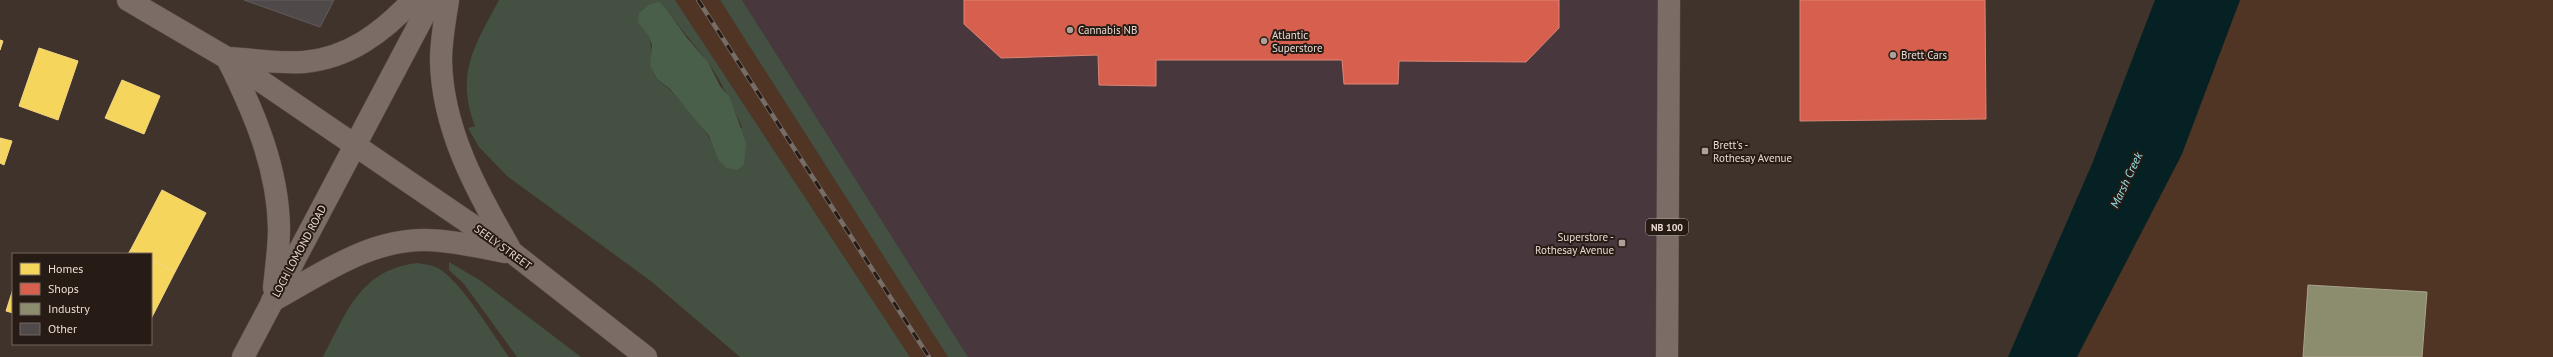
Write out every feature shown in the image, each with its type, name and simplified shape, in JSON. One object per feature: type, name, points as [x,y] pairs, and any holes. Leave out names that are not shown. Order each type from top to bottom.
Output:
[{"type":"main road","name":"SEELY STREET","points":[[128,0],[227,58],[513,253],[646,357]]},
{"type":"main road","points":[[272,301],[279,227],[276,197],[261,134],[250,104],[227,58],[304,62],[340,54],[362,45],[394,20],[413,0]]},
{"type":"main road","name":"LOCH LOMOND ROAD","points":[[243,357],[432,0]]},
{"type":"main road","points":[[448,0],[441,60],[444,94],[453,130],[473,182],[513,253]]},
{"type":"main road","name":"NB 100","points":[[1667,357],[1669,0]]},
{"type":"main road","points":[[272,301],[359,253],[388,244],[424,240],[513,253]]},
{"type":"shaded area","points":[[675,0],[720,0],[948,357],[910,357]]},
{"type":"shaded area","points":[[742,0],[1669,0],[1668,357],[968,357]]},
{"type":"shaded area","points":[[2240,0],[2553,0],[2553,357],[2077,357],[2182,154]]},
{"type":"green space","points":[[499,0],[675,0],[910,357],[740,357],[652,282],[507,176],[479,147],[468,128],[475,126],[469,108],[467,91],[467,75],[470,60],[482,31]],"holes":[[[667,10],[712,69],[722,85],[742,127],[714,147],[695,118],[671,91],[657,79],[654,74],[651,45],[648,35]]]},
{"type":"green space","points":[[720,0],[742,0],[968,357],[948,357]]},
{"type":"green space","points":[[659,2],[708,62],[720,86],[730,98],[746,143],[744,165],[737,170],[727,168],[719,161],[709,136],[670,89],[657,79],[650,65],[652,45],[648,35],[638,22],[639,13],[650,4]]},
{"type":"green space","points":[[449,262],[481,281],[581,357],[517,357],[464,284],[449,270]]},
{"type":"green space","points":[[417,263],[438,268],[457,284],[509,357],[323,357],[348,309],[369,284],[382,274],[398,267]]},
{"type":"water","name":"Marsh Creek","points":[[2155,0],[2240,0],[2182,154],[2077,357],[2008,357],[2092,164]]},
{"type":"building: Homes","points":[[0,40],[3,41],[0,50]]},
{"type":"building: Homes","points":[[39,48],[78,61],[58,120],[19,106]]},
{"type":"building: Homes","points":[[122,80],[160,96],[144,134],[105,118]]},
{"type":"building: Homes","points":[[0,138],[12,141],[4,165],[0,163]]},
{"type":"building: Homes","points":[[162,190],[206,213],[175,272],[152,260],[152,253],[138,253],[131,249]]},
{"type":"building: Homes","points":[[131,249],[138,253],[129,253]]},
{"type":"building: Homes","points":[[152,260],[175,272],[152,317]]},
{"type":"building: Homes","points":[[12,292],[12,313],[6,311]]},
{"type":"building: Shops","name":"Atlantic Superstore","points":[[964,0],[1559,0],[1559,28],[1526,62],[1399,61],[1398,84],[1344,84],[1342,60],[1156,60],[1156,86],[1099,85],[1098,55],[1001,58],[964,24]]},
{"type":"building: Shops","name":"Brett Cars","points":[[1800,0],[1985,0],[1986,119],[1800,121]]},
{"type":"building: Industry","points":[[2308,285],[2427,292],[2422,357],[2303,357]]},
{"type":"building: Other","points":[[244,0],[334,0],[320,27]]},
{"type":"railway","points":[[698,0],[929,357]]},
{"type":"place","name":"Cannabis NB","points":[[1070,30]]},
{"type":"place","name":"Atlantic Superstore","points":[[1264,41]]},
{"type":"place","name":"Brett Cars","points":[[1893,55]]},
{"type":"place","name":"Brett's - Rothesay Avenue","points":[[1705,151]]},
{"type":"place","name":"Superstore - Rothesay Avenue","points":[[1622,243]]}]
